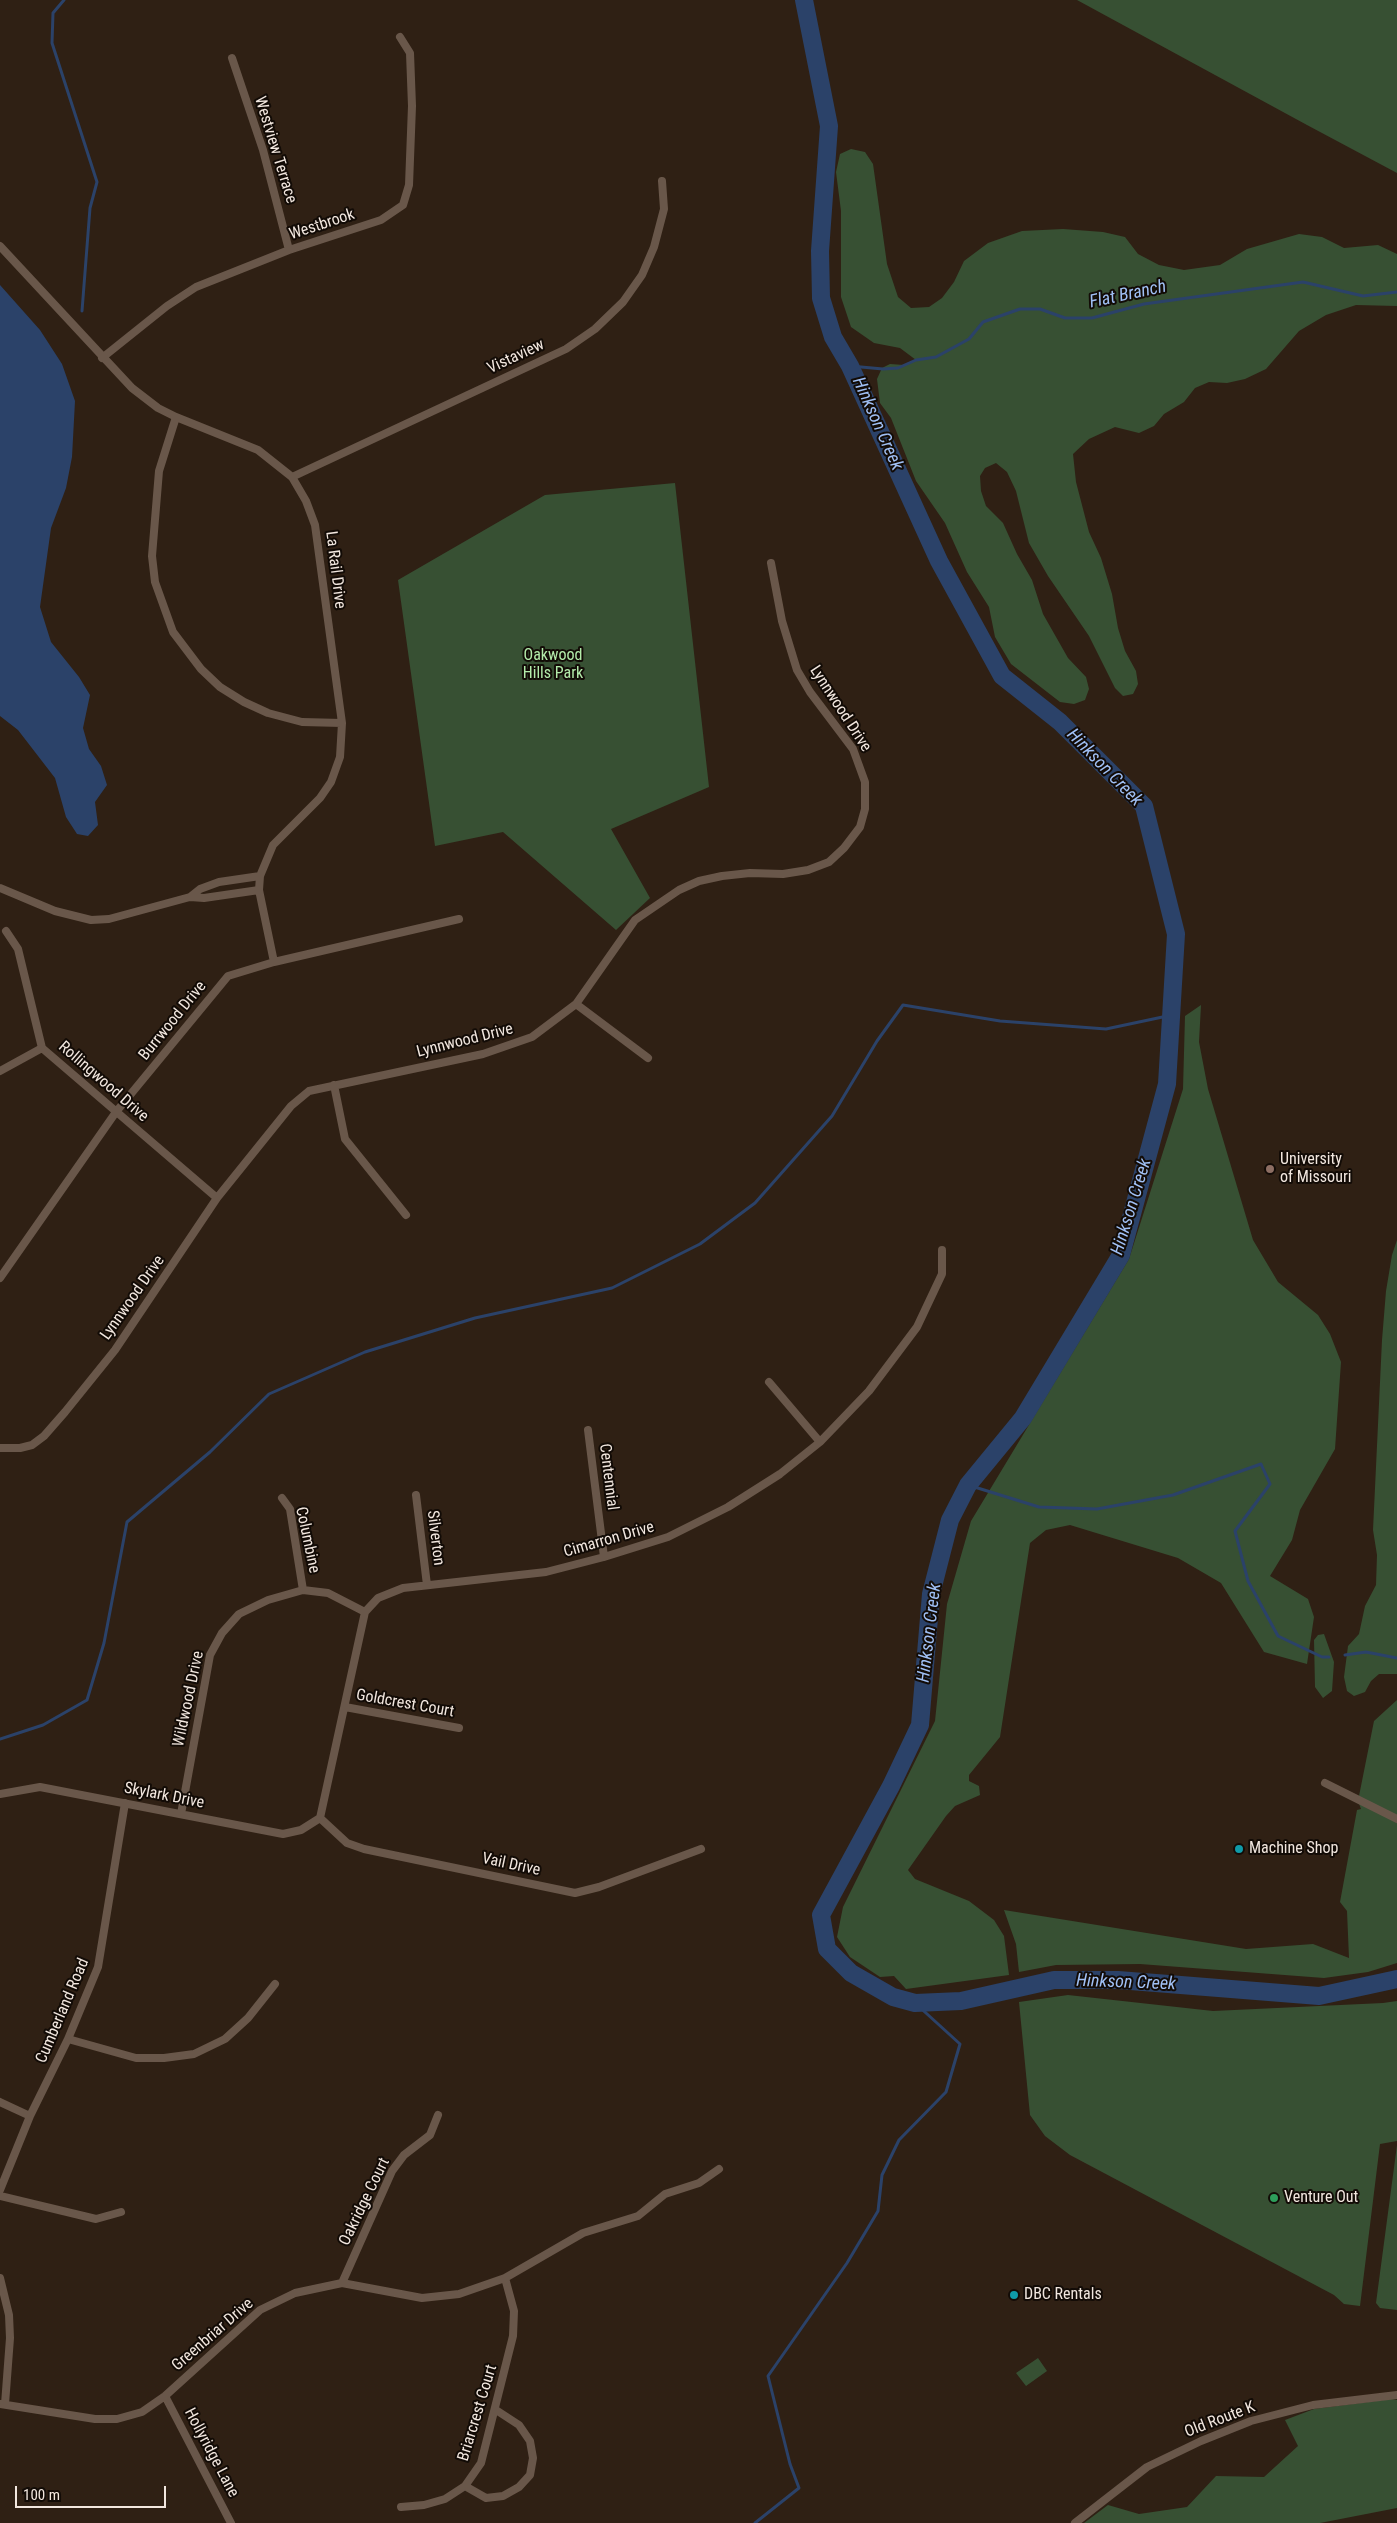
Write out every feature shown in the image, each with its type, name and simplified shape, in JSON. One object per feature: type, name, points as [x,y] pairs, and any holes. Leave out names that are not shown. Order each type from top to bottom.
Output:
[{"type":"street","name":"Westbrook","points":[[102,358],[167,306],[196,287],[290,250],[380,220],[403,205],[409,185],[412,106],[410,53],[400,37]]},
{"type":"street","name":"Westview Terrace","points":[[232,58],[263,150],[290,250]]},
{"type":"street","name":"Vistaview","points":[[292,477],[566,349],[595,328],[623,302],[642,275],[654,247],[664,209],[662,181]]},
{"type":"street","name":"La Rail Drive","points":[[0,246],[102,358],[132,388],[158,408],[176,417],[258,450],[292,477],[306,501],[317,532],[342,722],[340,757],[331,782],[320,798],[273,845],[260,876],[259,890],[274,962]]},
{"type":"street","points":[[176,417],[159,471],[152,556],[155,582],[173,632],[201,669],[220,687],[244,702],[268,713],[302,722],[342,722]]},
{"type":"street","name":"Lynnwood Drive","points":[[0,1448],[20,1448],[32,1445],[44,1436],[65,1412],[115,1350],[217,1198],[291,1106],[309,1092],[334,1085],[483,1054],[532,1037],[576,1004],[635,920],[679,890],[699,881],[722,876],[783,874],[808,870],[829,862],[860,828],[865,800],[865,782],[860,766],[853,749],[810,692],[797,670],[782,621],[771,563]]},
{"type":"street","points":[[190,897],[200,889],[219,882],[260,876]]},
{"type":"street","points":[[0,888],[55,911],[91,920],[109,919],[190,897],[204,898],[259,890]]},
{"type":"street","name":"Burrwood Drive","points":[[0,1278],[116,1112],[228,976],[274,962],[459,919]]},
{"type":"street","name":"Rollingwood Drive","points":[[6,931],[18,949],[42,1048],[217,1198]]},
{"type":"street","points":[[576,1004],[648,1058]]},
{"type":"street","points":[[0,1071],[42,1048]]},
{"type":"street","points":[[334,1085],[345,1139],[406,1215]]},
{"type":"street","name":"Cimarron Drive","points":[[365,1612],[378,1598],[403,1588],[546,1572],[604,1557],[668,1537],[728,1507],[780,1474],[820,1442],[868,1391],[916,1327],[942,1274],[942,1250]]},
{"type":"street","points":[[769,1382],[820,1442]]},
{"type":"street","name":"Centennial","points":[[588,1430],[604,1557]]},
{"type":"street","name":"Silverton","points":[[416,1495],[427,1585]]},
{"type":"street","name":"Columbine","points":[[282,1498],[290,1509],[304,1590]]},
{"type":"street","name":"Wildwood Drive","points":[[181,1814],[210,1655],[222,1633],[239,1614],[268,1600],[304,1590],[328,1593],[365,1612]]},
{"type":"street","points":[[320,1818],[365,1612]]},
{"type":"street","name":"Goldcrest Court","points":[[345,1707],[459,1728]]},
{"type":"street","points":[[1325,1783],[1397,1819]]},
{"type":"street","name":"Skylark Drive","points":[[0,1794],[40,1786],[283,1834],[301,1830],[320,1818]]},
{"type":"street","name":"Cumberland Road","points":[[0,2190],[30,2116],[68,2039],[98,1967],[125,1803]]},
{"type":"street","name":"Vail Drive","points":[[320,1818],[347,1843],[364,1849],[575,1893],[599,1887],[701,1849]]},
{"type":"street","points":[[68,2039],[136,2058],[164,2058],[194,2054],[225,2039],[248,2018],[275,1984]]},
{"type":"street","points":[[0,2102],[30,2116]]},
{"type":"street","name":"Oakridge Court","points":[[342,2283],[392,2171],[404,2155],[430,2135],[438,2115]]},
{"type":"street","name":"Greenbriar Drive","points":[[2,2404],[95,2419],[117,2419],[142,2412],[165,2396],[260,2310],[295,2293],[342,2283],[422,2298],[460,2294],[505,2278],[583,2233],[638,2216],[665,2194],[699,2182],[719,2169]]},
{"type":"street","points":[[0,2196],[96,2218],[121,2212]]},
{"type":"street","points":[[0,2278],[9,2323],[2,2404]]},
{"type":"street","name":"Briarcrest Court","points":[[401,2507],[424,2505],[446,2500],[465,2486],[480,2463],[496,2410],[513,2336],[514,2311],[505,2278]]},
{"type":"street","name":"Old Route K","points":[[1075,2523],[1147,2467],[1200,2441],[1251,2421],[1313,2405],[1397,2395]]},
{"type":"street","name":"Hollyridge Lane","points":[[165,2396],[231,2523]]},
{"type":"street","points":[[465,2486],[486,2498],[503,2496],[519,2487],[530,2475],[533,2458],[530,2441],[519,2425],[496,2410]]},
{"type":"green space","points":[[1077,0],[1397,0],[1397,173],[1307,125]]},
{"type":"green space","points":[[851,149],[865,152],[873,164],[887,264],[898,297],[911,308],[929,307],[942,298],[954,282],[964,261],[988,243],[1022,231],[1063,229],[1103,232],[1125,237],[1138,254],[1159,265],[1184,270],[1220,265],[1247,249],[1299,234],[1322,237],[1344,248],[1378,245],[1397,254],[1397,306],[1356,305],[1326,315],[1299,331],[1266,369],[1245,379],[1227,383],[1209,382],[1195,388],[1184,402],[1164,414],[1154,426],[1139,433],[1115,427],[1089,439],[1073,454],[1076,482],[1089,532],[1101,558],[1112,594],[1118,628],[1125,651],[1136,671],[1138,684],[1133,694],[1123,696],[1115,688],[1089,636],[1048,576],[1029,543],[1016,491],[1007,472],[996,463],[985,468],[980,476],[981,491],[986,506],[1003,523],[1017,554],[1032,580],[1043,614],[1068,658],[1086,677],[1089,689],[1085,700],[1074,704],[1060,702],[1011,664],[995,637],[989,607],[967,572],[945,523],[916,481],[891,418],[880,403],[877,379],[882,368],[890,364],[904,365],[916,360],[900,348],[874,343],[851,327],[841,297],[841,211],[836,172],[840,154]]},
{"type":"green space","name":"Oakwood Hills Park","points":[[675,483],[709,787],[611,829],[650,898],[616,930],[503,832],[435,846],[398,580],[545,495]]},
{"type":"green space","points":[[1201,1005],[1199,1042],[1208,1089],[1253,1240],[1278,1282],[1318,1315],[1330,1334],[1341,1362],[1335,1449],[1300,1510],[1292,1540],[1270,1576],[1308,1599],[1314,1617],[1307,1664],[1264,1652],[1221,1583],[1178,1558],[1070,1525],[1046,1530],[1030,1543],[1000,1737],[969,1775],[969,1781],[979,1786],[980,1795],[955,1806],[908,1870],[915,1879],[969,1901],[994,1920],[1004,1936],[1009,1975],[906,1989],[894,1976],[880,1977],[850,1957],[837,1937],[843,1907],[935,1721],[947,1604],[971,1521],[1129,1259],[1183,1089],[1185,1016]]},
{"type":"green space","points":[[1397,1240],[1397,1674],[1379,1674],[1371,1681],[1365,1692],[1354,1696],[1347,1691],[1344,1677],[1348,1646],[1359,1634],[1365,1606],[1376,1585],[1377,1555],[1373,1530],[1382,1340],[1386,1291],[1392,1255]]},
{"type":"green space","points":[[1324,1634],[1334,1662],[1332,1691],[1323,1698],[1315,1687],[1314,1640],[1318,1635]]},
{"type":"green space","points":[[1397,1700],[1397,1963],[1368,1972],[1324,1978],[1140,1964],[1056,1965],[1019,1972],[1016,1944],[1004,1910],[1246,1949],[1313,1944],[1349,1958],[1347,1911],[1340,1902],[1357,1810],[1361,1809],[1358,1801],[1374,1721]]},
{"type":"green space","points":[[1068,1995],[1213,2011],[1397,2001],[1397,2141],[1380,2144],[1360,2306],[1344,2304],[1334,2295],[1070,2155],[1045,2136],[1030,2115],[1019,2002]]},
{"type":"green space","points":[[1397,2145],[1397,2310],[1380,2308],[1376,2303]]},
{"type":"green space","points":[[1038,2358],[1047,2371],[1026,2386],[1016,2373]]},
{"type":"green space","points":[[1391,2399],[1397,2400],[1397,2508],[1320,2523],[1084,2523],[1108,2505],[1139,2514],[1187,2507],[1216,2476],[1264,2477],[1298,2446],[1285,2420],[1314,2409]]},
{"type":"water","points":[[0,285],[40,330],[62,364],[75,401],[72,457],[66,488],[51,528],[40,607],[51,642],[79,677],[90,695],[83,728],[89,749],[101,766],[107,785],[95,802],[98,825],[88,836],[77,834],[66,817],[55,778],[18,730],[0,716]]},
{"type":"waterway","points":[[64,0],[53,13],[52,43],[97,182],[90,208],[82,311]]},
{"type":"waterway","name":"Hinkson Creek","points":[[804,0],[829,126],[820,251],[821,298],[833,337],[850,366],[939,561],[1002,676],[1060,722],[1144,806],[1176,934],[1167,1084],[1121,1255],[1023,1418],[968,1485],[950,1520],[931,1594],[920,1725],[891,1786],[821,1915],[827,1949],[851,1973],[893,1997],[915,2003],[961,2001],[1054,1980],[1118,1980],[1319,1996],[1397,1979]]},
{"type":"waterway","name":"Flat Branch","points":[[850,366],[883,369],[898,368],[916,360],[936,357],[969,339],[983,322],[1020,309],[1040,309],[1065,318],[1092,318],[1144,304],[1303,282],[1363,296],[1397,292]]},
{"type":"waterway","points":[[0,1739],[43,1725],[87,1700],[104,1643],[127,1522],[210,1452],[269,1394],[365,1352],[475,1318],[612,1288],[700,1244],[755,1203],[832,1116],[877,1041],[903,1005],[1000,1021],[1106,1029],[1172,1015]]},
{"type":"waterway","points":[[968,1485],[1039,1507],[1097,1509],[1173,1495],[1261,1464],[1270,1484],[1235,1531],[1248,1581],[1278,1636],[1322,1657],[1329,1657]]},
{"type":"waterway","points":[[1345,1655],[1366,1652],[1397,1658]]},
{"type":"waterway","points":[[755,2523],[799,2488],[790,2464],[768,2376],[847,2263],[878,2211],[882,2175],[899,2140],[946,2092],[960,2044],[915,2003]]},
{"type":"place","name":"University of Missouri","points":[[1270,1169]]},
{"type":"place","name":"Machine Shop","points":[[1239,1849]]},
{"type":"place","name":"Venture Out","points":[[1274,2198]]},
{"type":"place","name":"DBC Rentals","points":[[1014,2295]]}]
